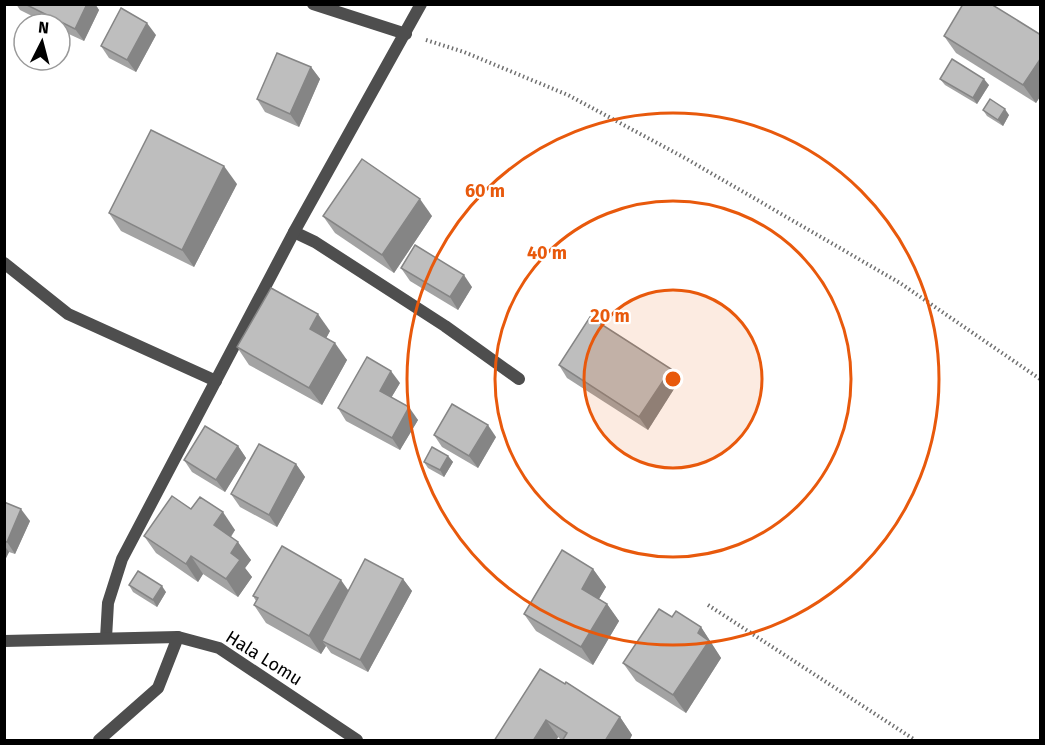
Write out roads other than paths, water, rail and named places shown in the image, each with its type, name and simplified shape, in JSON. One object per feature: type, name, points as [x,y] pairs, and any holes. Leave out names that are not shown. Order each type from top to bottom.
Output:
[{"type":"street","points":[[314,4],[406,34]]},
{"type":"street","points":[[106,638],[108,603],[122,559],[294,232],[421,4]]},
{"type":"street","points":[[294,232],[315,242],[436,320],[519,380]]},
{"type":"street","points":[[4,263],[68,314],[216,381]]},
{"type":"street","points":[[99,741],[158,688],[178,637]]},
{"type":"street","name":"Hala Lomu","points":[[4,641],[178,637],[219,648],[357,741]]}]
